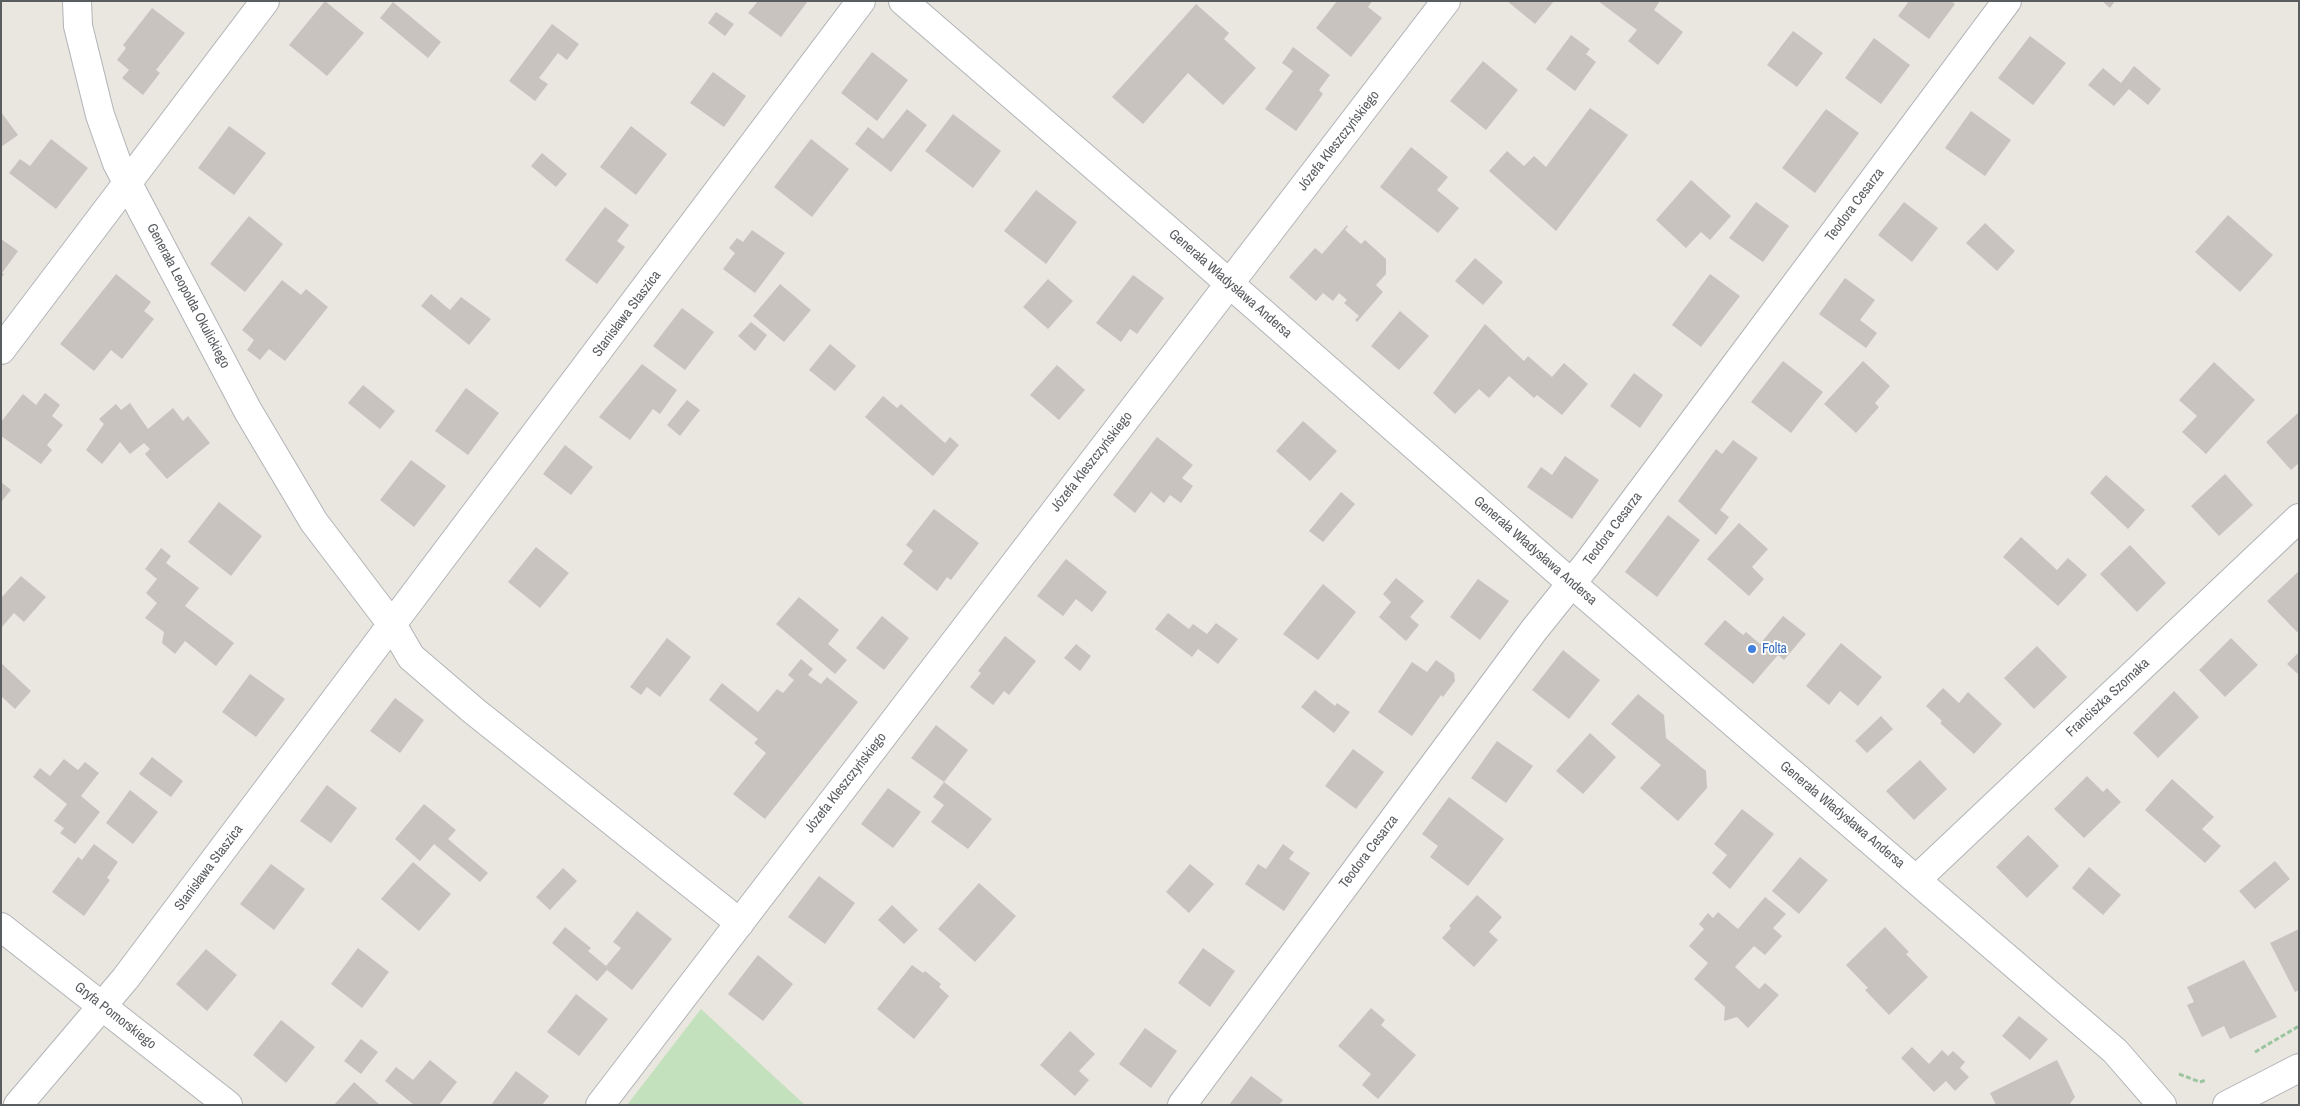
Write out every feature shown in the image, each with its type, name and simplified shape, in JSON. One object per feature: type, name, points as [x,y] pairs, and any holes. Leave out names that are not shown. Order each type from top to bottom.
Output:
[{"type":"street","name":"Generała Leopolda Okulickiego","points":[[77,1],[78,26],[100,115],[117,164],[248,411],[314,522],[393,626]]},
{"type":"street","points":[[1,350],[265,1]]},
{"type":"street","name":"Stanisława Staszica","points":[[18,1105],[125,979],[393,626],[861,1]]},
{"type":"street","name":"Generała Władysława Andersa","points":[[904,1],[1230,283],[1571,583],[2115,1051],[2162,1105]]},
{"type":"street","name":"Józefa Kleszczyńskiego","points":[[600,1105],[1446,1]]},
{"type":"street","name":"Teodora Cesarza","points":[[1182,1105],[1522,646],[2007,1]]},
{"type":"street","name":"Franciszka Szornaka","points":[[1917,879],[2299,518]]},
{"type":"street","points":[[393,626],[410,657],[740,923]]},
{"type":"street","name":"Gryfa Pomorskiego","points":[[1,927],[228,1105]]},
{"type":"street","points":[[2227,1105],[2299,1068]]},
{"type":"path","points":[[2251,1055],[2299,1026]]},
{"type":"path","points":[[2172,1068],[2178,1074],[2200,1082],[2213,1077]]},
{"type":"green space","points":[[701,1009],[805,1105],[627,1105]]},
{"type":"building","points":[[325,1],[364,33],[327,76],[289,45]]},
{"type":"building","points":[[758,1],[808,1],[781,37],[748,13]]},
{"type":"building","points":[[1337,1],[1372,1],[1368,7],[1382,18],[1351,57],[1316,28]]},
{"type":"building","points":[[1507,1],[1554,1],[1535,24]]},
{"type":"building","points":[[1598,1],[1660,1],[1654,10],[1683,32],[1658,65],[1628,41],[1637,30]]},
{"type":"building","points":[[1909,1],[1951,1],[1955,4],[1929,39],[1898,16]]},
{"type":"building","points":[[2102,1],[2115,1],[2110,8]]},
{"type":"building","points":[[393,2],[441,42],[428,58],[380,18]]},
{"type":"building","points":[[1196,4],[1229,33],[1224,39],[1256,68],[1223,105],[1188,73],[1143,124],[1112,97]]},
{"type":"building","points":[[152,8],[185,33],[156,70],[160,73],[143,95],[122,78],[129,70],[117,60],[126,48],[123,45]]},
{"type":"building","points":[[716,12],[734,24],[725,36],[708,23]]},
{"type":"building","points":[[552,24],[579,44],[567,60],[558,53],[539,78],[548,84],[535,101],[509,81]]},
{"type":"building","points":[[1793,31],[1823,53],[1797,87],[1767,65]]},
{"type":"building","points":[[1571,35],[1590,49],[1586,54],[1596,62],[1575,91],[1546,69]]},
{"type":"building","points":[[2030,36],[2066,63],[2033,105],[1998,78]]},
{"type":"building","points":[[1874,38],[1910,65],[1881,104],[1845,78]]},
{"type":"building","points":[[1293,47],[1330,75],[1319,90],[1323,94],[1296,131],[1265,109],[1293,71],[1282,63]]},
{"type":"building","points":[[872,52],[908,80],[877,121],[841,93]]},
{"type":"building","points":[[1483,61],[1518,90],[1486,130],[1450,101]]},
{"type":"building","points":[[2134,66],[2161,89],[2148,105],[2129,89],[2114,106],[2088,85],[2103,68],[2121,83]]},
{"type":"building","points":[[713,72],[746,96],[724,127],[690,103]]},
{"type":"building","points":[[1590,108],[1628,135],[1556,231],[1489,171],[1507,151],[1524,166],[1534,156],[1546,167]]},
{"type":"building","points":[[907,109],[927,125],[891,172],[855,144],[868,127],[883,139]]},
{"type":"building","points":[[1826,109],[1859,133],[1815,193],[1782,168]]},
{"type":"building","points":[[1971,111],[2011,140],[1985,176],[1945,148]]},
{"type":"building","points":[[1,112],[18,135],[1,147]]},
{"type":"building","points":[[953,114],[1001,151],[973,188],[925,151]]},
{"type":"building","points":[[229,126],[266,153],[234,195],[198,168]]},
{"type":"building","points":[[631,126],[667,154],[636,195],[600,167]]},
{"type":"building","points":[[51,139],[88,168],[56,209],[9,173],[20,159],[30,166]]},
{"type":"building","points":[[811,139],[849,169],[812,217],[774,187]]},
{"type":"building","points":[[1411,147],[1448,177],[1437,190],[1459,208],[1438,233],[1380,187]]},
{"type":"building","points":[[542,153],[567,174],[556,187],[531,166]]},
{"type":"building","points":[[1691,180],[1731,216],[1710,240],[1701,232],[1686,248],[1656,220]]},
{"type":"building","points":[[1036,190],[1077,222],[1046,264],[1004,231]]},
{"type":"building","points":[[1756,202],[1789,226],[1763,262],[1729,238]]},
{"type":"building","points":[[1904,202],[1938,228],[1912,262],[1878,235]]},
{"type":"building","points":[[605,207],[629,225],[617,241],[625,247],[597,284],[565,260]]},
{"type":"building","points":[[2228,215],[2273,255],[2240,292],[2195,252]]},
{"type":"building","points":[[249,216],[283,244],[245,292],[210,264]]},
{"type":"building","points":[[1985,223],[2015,251],[1997,271],[1966,243]]},
{"type":"building","points":[[1347,225],[1345,230],[1361,244],[1365,240],[1386,259],[1386,274],[1376,285],[1383,292],[1357,322],[1355,320],[1359,316],[1344,303],[1347,300],[1339,293],[1333,301],[1323,293],[1316,301],[1289,277],[1315,248],[1322,254]]},
{"type":"building","points":[[752,230],[785,253],[755,293],[723,269],[735,253],[729,248],[737,238],[743,242]]},
{"type":"building","points":[[1,239],[18,251],[2,273],[4,274],[1,278]]},
{"type":"building","points":[[1475,258],[1503,282],[1483,305],[1455,281]]},
{"type":"building","points":[[116,274],[151,302],[144,311],[154,319],[122,359],[111,350],[94,371],[60,344]]},
{"type":"building","points":[[1710,274],[1740,296],[1701,347],[1672,325]]},
{"type":"building","points":[[1133,275],[1164,298],[1137,334],[1130,329],[1121,342],[1096,323]]},
{"type":"building","points":[[1845,278],[1875,300],[1860,320],[1877,333],[1866,348],[1819,314]]},
{"type":"building","points":[[1048,279],[1073,301],[1048,329],[1023,307]]},
{"type":"building","points":[[282,280],[301,295],[306,289],[328,307],[285,361],[269,349],[260,360],[247,350],[254,340],[242,330]]},
{"type":"building","points":[[780,284],[811,310],[784,342],[753,316]]},
{"type":"building","points":[[431,294],[450,310],[461,297],[491,319],[469,345],[421,306]]},
{"type":"building","points":[[682,308],[714,332],[685,370],[653,346]]},
{"type":"building","points":[[1400,311],[1429,336],[1399,370],[1371,346]]},
{"type":"building","points":[[751,322],[767,335],[755,351],[738,336]]},
{"type":"building","points":[[1485,324],[1524,361],[1528,356],[1552,377],[1564,363],[1588,384],[1562,415],[1537,395],[1534,398],[1509,376],[1489,398],[1479,389],[1455,414],[1433,393]]},
{"type":"building","points":[[830,344],[856,366],[835,391],[809,370]]},
{"type":"building","points":[[1783,361],[1823,392],[1791,433],[1751,402]]},
{"type":"building","points":[[1863,361],[1890,386],[1875,403],[1879,407],[1856,433],[1824,404]]},
{"type":"building","points":[[2214,362],[2255,400],[2206,454],[2182,432],[2197,416],[2179,400]]},
{"type":"building","points":[[642,364],[677,390],[660,414],[653,409],[630,440],[599,417]]},
{"type":"building","points":[[1057,365],[1085,390],[1059,420],[1030,395]]},
{"type":"building","points":[[1634,373],[1663,395],[1640,428],[1610,406]]},
{"type":"building","points":[[363,385],[395,411],[380,429],[348,403]]},
{"type":"building","points":[[466,388],[499,413],[468,455],[435,431]]},
{"type":"building","points":[[45,393],[60,405],[52,416],[63,425],[47,445],[52,450],[41,464],[1,436],[1,422],[23,394],[36,405]]},
{"type":"building","points":[[883,396],[897,408],[901,404],[945,443],[950,437],[959,445],[933,476],[865,417]]},
{"type":"building","points":[[687,400],[700,410],[680,436],[667,425]]},
{"type":"building","points":[[130,403],[148,429],[173,408],[183,421],[188,416],[210,443],[167,479],[145,454],[150,449],[144,443],[130,454],[120,442],[102,464],[86,450],[104,424],[99,419],[116,404],[121,410]]},
{"type":"building","points":[[2298,413],[2299,463],[2291,470],[2266,442]]},
{"type":"building","points":[[1303,421],[1337,451],[1310,481],[1276,451]]},
{"type":"building","points":[[1157,437],[1193,465],[1182,478],[1193,486],[1181,503],[1170,495],[1164,503],[1151,492],[1135,513],[1113,495]]},
{"type":"building","points":[[1733,440],[1758,458],[1720,510],[1729,517],[1716,535],[1678,501],[1716,449],[1722,454]]},
{"type":"building","points":[[565,445],[593,467],[571,495],[543,474]]},
{"type":"building","points":[[1565,456],[1599,480],[1572,519],[1527,487],[1541,467],[1552,475]]},
{"type":"building","points":[[411,460],[446,486],[414,527],[380,500]]},
{"type":"building","points":[[2225,474],[2253,505],[2219,536],[2191,506]]},
{"type":"building","points":[[2106,475],[2145,510],[2128,529],[2090,493]]},
{"type":"building","points":[[1,482],[11,490],[1,502]]},
{"type":"building","points":[[1341,492],[1355,504],[1323,542],[1309,531]]},
{"type":"building","points":[[219,502],[262,536],[231,576],[188,542]]},
{"type":"building","points":[[934,509],[979,543],[951,580],[947,577],[937,591],[903,564],[913,551],[906,545]]},
{"type":"building","points":[[1668,515],[1700,540],[1657,597],[1625,572]]},
{"type":"building","points":[[1739,523],[1768,549],[1752,567],[1764,579],[1749,596],[1707,559]]},
{"type":"building","points":[[2021,537],[2057,570],[2068,558],[2087,575],[2058,606],[2003,557]]},
{"type":"building","points":[[2130,545],[2166,583],[2137,612],[2100,574]]},
{"type":"building","points":[[536,547],[569,573],[540,608],[508,582]]},
{"type":"building","points":[[161,548],[171,556],[166,563],[199,588],[185,606],[234,643],[216,666],[185,641],[175,654],[162,643],[164,632],[145,618],[157,603],[146,593],[157,579],[145,569]]},
{"type":"building","points":[[1066,559],[1107,592],[1092,612],[1076,599],[1063,616],[1037,596]]},
{"type":"building","points":[[2299,571],[2299,631],[2297,632],[2267,601]]},
{"type":"building","points":[[21,576],[46,597],[24,622],[14,613],[1,628],[1,598]]},
{"type":"building","points":[[1396,578],[1424,601],[1410,617],[1419,625],[1406,641],[1379,617],[1391,602],[1383,594]]},
{"type":"building","points":[[1478,579],[1509,601],[1480,640],[1450,617]]},
{"type":"building","points":[[1323,584],[1356,612],[1318,660],[1283,634]]},
{"type":"building","points":[[799,597],[839,630],[828,644],[847,660],[835,674],[776,624]]},
{"type":"building","points":[[1168,613],[1189,629],[1193,624],[1207,634],[1216,623],[1238,639],[1218,664],[1198,649],[1192,657],[1155,629]]},
{"type":"building","points":[[882,616],[909,638],[884,670],[856,648]]},
{"type":"building","name":"Folta","points":[[1783,616],[1806,634],[1784,660],[1778,655],[1753,684],[1704,644],[1725,620],[1743,635],[1746,632],[1760,644]]},
{"type":"building","points":[[1005,636],[1036,661],[1009,695],[1004,691],[993,705],[970,687],[981,673],[978,671]]},
{"type":"building","points":[[667,638],[691,657],[660,697],[647,687],[641,695],[630,687]]},
{"type":"building","points":[[2231,638],[2258,665],[2225,697],[2199,670]]},
{"type":"building","points":[[1841,643],[1882,677],[1858,706],[1840,691],[1829,705],[1806,686]]},
{"type":"building","points":[[1076,644],[1091,656],[1080,671],[1064,658]]},
{"type":"building","points":[[2037,646],[2067,677],[2034,709],[2004,678]]},
{"type":"building","points":[[1563,650],[1600,680],[1569,719],[1532,690]]},
{"type":"building","points":[[2299,652],[2299,675],[2287,664]]},
{"type":"building","points":[[801,659],[813,669],[808,675],[821,684],[827,677],[858,702],[765,819],[733,794],[766,753],[754,743],[758,739],[709,700],[722,683],[758,712],[777,689],[783,693],[794,680],[788,675]]},
{"type":"building","points":[[1436,660],[1454,673],[1455,681],[1443,697],[1441,695],[1412,736],[1378,712],[1412,662],[1427,672]]},
{"type":"building","points":[[1,663],[31,691],[15,709],[1,696]]},
{"type":"building","points":[[250,674],[285,699],[256,737],[222,712]]},
{"type":"building","points":[[1943,688],[1959,703],[1968,692],[2002,724],[1974,754],[1940,723],[1942,721],[1926,706]]},
{"type":"building","points":[[1315,690],[1335,706],[1337,703],[1350,712],[1334,733],[1301,707]]},
{"type":"building","points":[[2174,691],[2199,717],[2158,758],[2133,733]]},
{"type":"building","points":[[1638,694],[1664,715],[1666,738],[1706,771],[1707,788],[1678,821],[1640,788],[1661,765],[1611,724]]},
{"type":"building","points":[[395,698],[424,720],[400,753],[370,731]]},
{"type":"building","points":[[1881,716],[1893,729],[1867,753],[1855,741]]},
{"type":"building","points":[[936,725],[968,750],[944,782],[911,758]]},
{"type":"building","points":[[1590,733],[1616,757],[1583,794],[1556,771]]},
{"type":"building","points":[[1497,741],[1533,766],[1506,803],[1471,778]]},
{"type":"building","points":[[1353,749],[1384,772],[1356,809],[1325,786]]},
{"type":"building","points":[[152,757],[183,781],[171,797],[139,774]]},
{"type":"building","points":[[64,759],[78,770],[85,762],[99,773],[81,796],[100,812],[75,844],[60,833],[64,828],[54,821],[67,804],[33,777],[40,768],[50,776]]},
{"type":"building","points":[[1920,760],[1947,789],[1914,820],[1886,791]]},
{"type":"building","points":[[2087,776],[2103,792],[2107,788],[2121,802],[2084,838],[2054,809]]},
{"type":"building","points":[[2172,779],[2214,817],[2202,829],[2221,846],[2205,863],[2145,810]]},
{"type":"building","points":[[944,782],[992,819],[968,849],[931,822],[944,805],[933,797]]},
{"type":"building","points":[[327,785],[357,808],[331,843],[300,821]]},
{"type":"building","points":[[888,788],[921,812],[893,848],[861,824]]},
{"type":"building","points":[[130,790],[158,812],[133,844],[106,823]]},
{"type":"building","points":[[1449,797],[1504,839],[1468,886],[1430,857],[1438,846],[1422,834]]},
{"type":"building","points":[[424,804],[456,830],[448,839],[488,873],[480,882],[434,844],[420,861],[395,839]]},
{"type":"building","points":[[1742,809],[1774,834],[1730,889],[1712,873],[1727,855],[1714,844]]},
{"type":"building","points":[[2028,835],[2059,866],[2027,898],[1996,867]]},
{"type":"building","points":[[94,844],[118,862],[107,878],[110,880],[84,916],[52,892],[78,857],[82,860]]},
{"type":"building","points":[[1283,844],[1294,852],[1289,859],[1310,873],[1284,911],[1245,884],[1258,864],[1266,869]]},
{"type":"building","points":[[1800,857],[1828,880],[1799,914],[1772,891]]},
{"type":"building","points":[[2275,861],[2290,879],[2255,909],[2239,891]]},
{"type":"building","points":[[413,862],[451,894],[419,931],[381,899]]},
{"type":"building","points":[[271,864],[305,889],[274,930],[240,904]]},
{"type":"building","points":[[1190,864],[1214,884],[1189,913],[1166,892]]},
{"type":"building","points":[[2089,867],[2121,895],[2103,915],[2072,888]]},
{"type":"building","points":[[563,868],[577,881],[550,910],[536,897]]},
{"type":"building","points":[[819,876],[855,903],[825,944],[788,917]]},
{"type":"building","points":[[979,883],[1016,916],[975,962],[938,929]]},
{"type":"building","points":[[1477,895],[1502,917],[1489,932],[1498,940],[1474,967],[1442,938],[1451,928],[1449,926]]},
{"type":"building","points":[[1765,897],[1786,914],[1773,928],[1782,936],[1765,955],[1754,946],[1735,967],[1759,989],[1765,983],[1779,995],[1748,1028],[1737,1017],[1724,1021],[1725,1007],[1694,979],[1708,963],[1689,946],[1704,929],[1699,924],[1708,913],[1713,918],[1718,912],[1738,929]]},
{"type":"building","points":[[892,905],[918,930],[904,944],[878,920]]},
{"type":"building","points":[[637,911],[672,939],[632,990],[607,970],[597,981],[552,943],[565,927],[591,948],[588,951],[606,966],[621,948],[613,942]]},
{"type":"building","points":[[1885,927],[1909,952],[1906,954],[1928,977],[1889,1015],[1865,990],[1868,988],[1846,965]]},
{"type":"building","points":[[2299,929],[2299,990],[2295,992],[2270,943]]},
{"type":"building","points":[[358,948],[389,972],[362,1008],[331,984]]},
{"type":"building","points":[[1203,948],[1235,971],[1210,1007],[1178,983]]},
{"type":"building","points":[[206,949],[237,975],[207,1011],[176,984]]},
{"type":"building","points":[[758,955],[793,984],[763,1021],[728,994]]},
{"type":"building","points":[[2244,960],[2277,1017],[2230,1039],[2224,1026],[2202,1037],[2187,1005],[2194,1002],[2187,987]]},
{"type":"building","points":[[912,965],[923,973],[925,971],[941,984],[939,987],[949,996],[914,1039],[877,1009]]},
{"type":"building","points":[[576,994],[608,1019],[579,1056],[547,1032]]},
{"type":"building","points":[[1371,1008],[1385,1020],[1381,1025],[1416,1055],[1378,1099],[1362,1085],[1371,1074],[1338,1046]]},
{"type":"building","points":[[2019,1016],[2048,1039],[2030,1060],[2002,1036]]},
{"type":"building","points":[[281,1020],[315,1047],[286,1083],[253,1055]]},
{"type":"building","points":[[1145,1028],[1177,1051],[1151,1088],[1119,1064]]},
{"type":"building","points":[[1070,1031],[1095,1054],[1079,1071],[1089,1080],[1075,1096],[1040,1065]]},
{"type":"building","points":[[361,1039],[378,1052],[361,1074],[344,1061]]},
{"type":"building","points":[[1912,1047],[1929,1064],[1942,1050],[1948,1056],[1953,1051],[1965,1062],[1960,1068],[1969,1077],[1955,1091],[1946,1081],[1934,1092],[1901,1058]]},
{"type":"building","points":[[430,1060],[457,1082],[439,1105],[414,1105],[385,1081],[396,1067],[413,1080]]},
{"type":"building","points":[[2057,1060],[2075,1097],[2069,1105],[1996,1105],[1990,1093]]},
{"type":"building","points":[[516,1071],[549,1096],[542,1105],[491,1105]]},
{"type":"building","points":[[1251,1076],[1283,1100],[1279,1105],[1229,1105]]},
{"type":"building","points":[[354,1082],[380,1105],[334,1105]]},
{"type":"place","name":"Folta","points":[[1752,649]]}]
